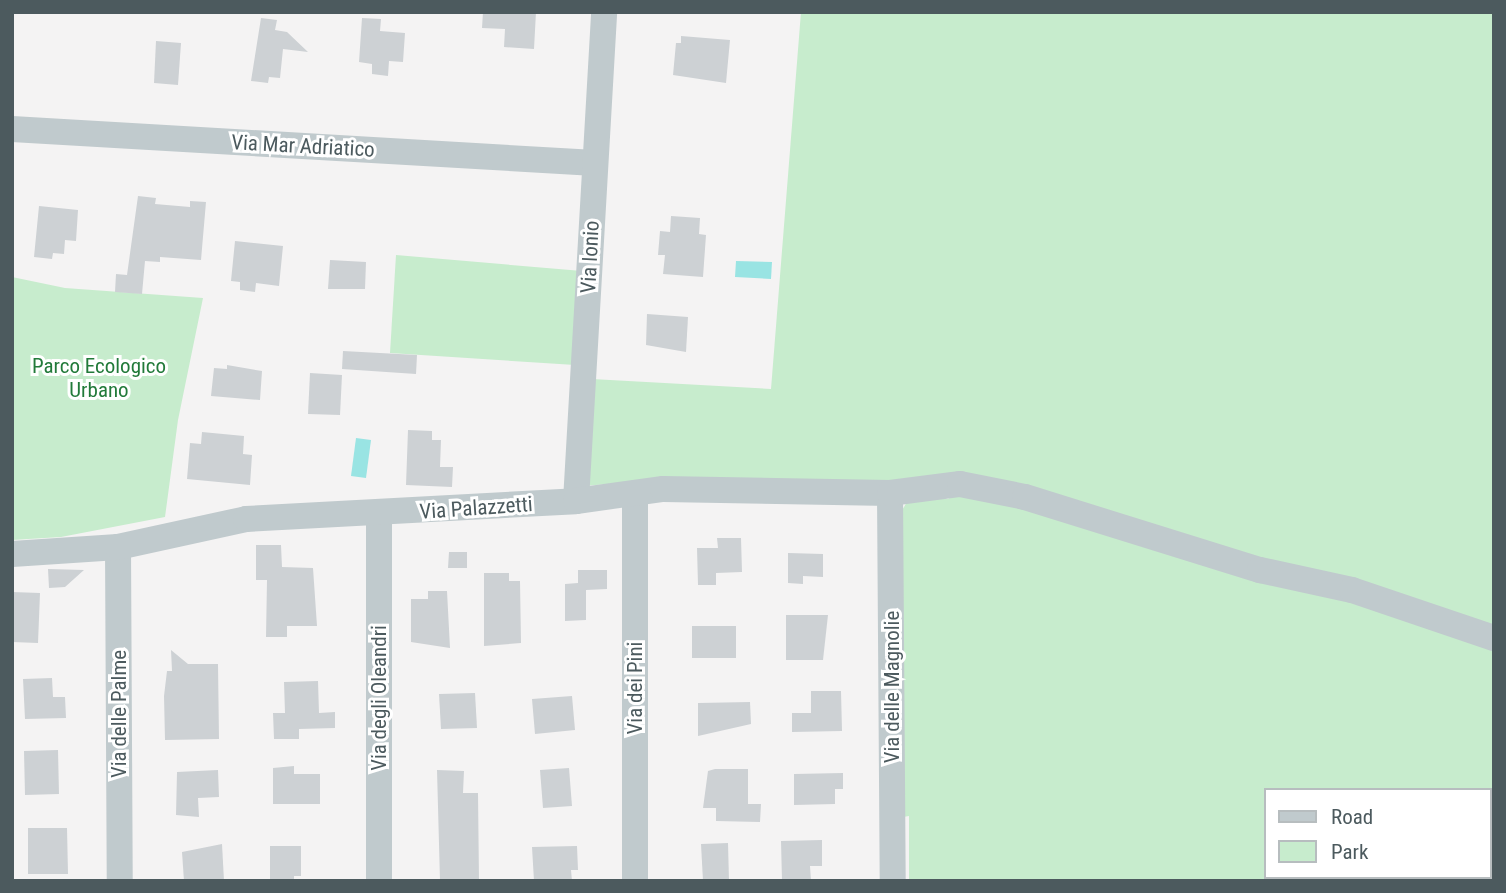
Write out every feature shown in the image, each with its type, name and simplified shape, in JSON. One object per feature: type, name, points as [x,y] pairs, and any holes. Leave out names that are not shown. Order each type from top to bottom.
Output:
[{"type":"street","name":"Via Ionio","points":[[576,501],[604,12]]},
{"type":"street","name":"Via Mar Adriatico","points":[[12,128],[595,163]]},
{"type":"street","name":"Via Palazzetti","points":[[12,554],[118,547],[246,519],[379,514],[576,501],[635,495],[663,489],[890,493],[960,484],[1025,497],[1260,570],[1352,590],[1494,638]]},
{"type":"street","name":"Via delle Magnolie","points":[[890,493],[893,881]]},
{"type":"street","name":"Via dei Pini","points":[[635,495],[635,881]]},
{"type":"street","name":"Via degli Oleandri","points":[[379,514],[379,881]]},
{"type":"street","name":"Via delle Palme","points":[[118,547],[120,881]]},
{"type":"green space","points":[[801,12],[1494,12],[1494,628],[935,476],[864,484],[684,478],[583,486],[592,379],[771,389]]},
{"type":"green space","points":[[396,255],[582,271],[575,365],[390,353]]},
{"type":"green space","name":"Parco Ecologico Urbano","points":[[12,277],[65,288],[203,298],[178,420],[165,517],[61,537],[12,540]]},
{"type":"green space","points":[[961,491],[1331,593],[1494,650],[1494,881],[909,881],[909,816],[903,817],[901,512],[907,502],[931,496],[948,499]]},
{"type":"water","points":[[736,261],[772,262],[771,279],[735,277]]},
{"type":"water","points":[[356,438],[371,440],[366,478],[351,476]]},
{"type":"building","points":[[483,12],[536,12],[534,49],[504,47],[505,29],[482,28]]},
{"type":"building","points":[[261,18],[277,20],[275,30],[287,32],[308,52],[283,49],[280,78],[269,77],[268,83],[251,81]]},
{"type":"building","points":[[362,18],[381,19],[380,31],[405,33],[403,62],[389,61],[388,76],[372,74],[372,64],[359,62]]},
{"type":"building","points":[[681,36],[730,40],[726,83],[673,75],[676,43],[681,43]]},
{"type":"building","points":[[156,41],[181,43],[178,85],[154,83]]},
{"type":"building","points":[[138,196],[156,198],[155,204],[190,207],[190,201],[206,202],[201,260],[160,257],[160,262],[145,261],[142,294],[115,292],[116,274],[127,275]]},
{"type":"building","points":[[39,206],[78,210],[76,241],[65,240],[64,254],[53,253],[52,259],[34,257]]},
{"type":"building","points":[[671,216],[700,218],[699,234],[706,235],[703,277],[663,274],[665,255],[658,255],[660,231],[670,232]]},
{"type":"building","points":[[235,241],[283,246],[279,286],[256,283],[255,292],[240,290],[240,282],[231,281]]},
{"type":"building","points":[[330,260],[366,262],[365,289],[328,289]]},
{"type":"building","points":[[647,314],[688,317],[686,352],[646,345]]},
{"type":"building","points":[[343,351],[417,355],[416,374],[342,369]]},
{"type":"building","points":[[227,365],[262,371],[260,400],[211,396],[214,368],[227,369]]},
{"type":"building","points":[[310,373],[342,375],[340,415],[308,414]]},
{"type":"building","points":[[408,430],[432,431],[432,440],[441,440],[440,467],[453,467],[452,487],[406,485]]},
{"type":"building","points":[[202,432],[244,436],[243,454],[252,455],[250,485],[187,479],[190,443],[201,444]]},
{"type":"building","points":[[717,538],[741,538],[742,572],[716,573],[716,585],[698,585],[697,548],[718,548]]},
{"type":"building","points":[[256,545],[281,545],[282,567],[313,568],[317,626],[287,626],[287,637],[266,637],[267,580],[256,580]]},
{"type":"building","points":[[449,552],[467,552],[467,568],[448,568]]},
{"type":"building","points":[[788,553],[823,554],[823,577],[803,576],[803,584],[788,583]]},
{"type":"building","points":[[48,569],[84,570],[65,587],[49,588]]},
{"type":"building","points":[[578,570],[607,570],[607,589],[586,590],[586,620],[565,621],[565,584],[578,583]]},
{"type":"building","points":[[484,573],[509,573],[509,581],[520,581],[521,643],[484,646]]},
{"type":"building","points":[[428,591],[447,591],[450,648],[411,642],[411,599],[428,599]]},
{"type":"building","points":[[12,592],[40,593],[38,643],[12,642]]},
{"type":"building","points":[[786,615],[828,615],[823,660],[786,660]]},
{"type":"building","points":[[692,626],[736,626],[736,658],[692,658]]},
{"type":"building","points":[[171,650],[188,664],[218,664],[219,739],[165,740],[164,696],[167,671],[172,671]]},
{"type":"building","points":[[52,678],[53,697],[65,697],[66,718],[25,719],[23,679]]},
{"type":"building","points":[[318,681],[319,713],[335,712],[335,728],[299,729],[299,739],[274,739],[273,713],[285,713],[284,682]]},
{"type":"building","points":[[811,691],[841,691],[842,731],[792,732],[792,713],[811,713]]},
{"type":"building","points":[[475,693],[477,728],[441,729],[439,694]]},
{"type":"building","points":[[572,696],[575,730],[535,734],[532,699]]},
{"type":"building","points":[[750,702],[751,724],[698,736],[698,703]]},
{"type":"building","points":[[58,750],[59,794],[25,795],[24,751]]},
{"type":"building","points":[[294,766],[294,774],[320,774],[320,804],[273,804],[273,768]]},
{"type":"building","points":[[569,768],[572,806],[543,808],[540,770]]},
{"type":"building","points":[[748,769],[748,804],[761,804],[760,822],[716,821],[716,808],[703,808],[708,771]]},
{"type":"building","points":[[218,770],[219,797],[198,798],[199,817],[176,815],[177,772]]},
{"type":"building","points":[[437,770],[464,771],[463,793],[478,793],[479,881],[440,881]]},
{"type":"building","points":[[843,773],[843,789],[835,789],[835,804],[794,805],[794,774]]},
{"type":"building","points":[[28,828],[67,828],[68,874],[28,874]]},
{"type":"building","points":[[822,840],[822,866],[810,866],[811,881],[782,881],[781,841]]},
{"type":"building","points":[[728,843],[729,881],[703,881],[701,844]]},
{"type":"building","points":[[222,844],[224,881],[184,881],[182,852]]},
{"type":"building","points":[[270,846],[301,846],[301,876],[294,876],[294,881],[270,881]]},
{"type":"building","points":[[577,846],[578,870],[571,870],[572,881],[534,881],[532,847]]}]
